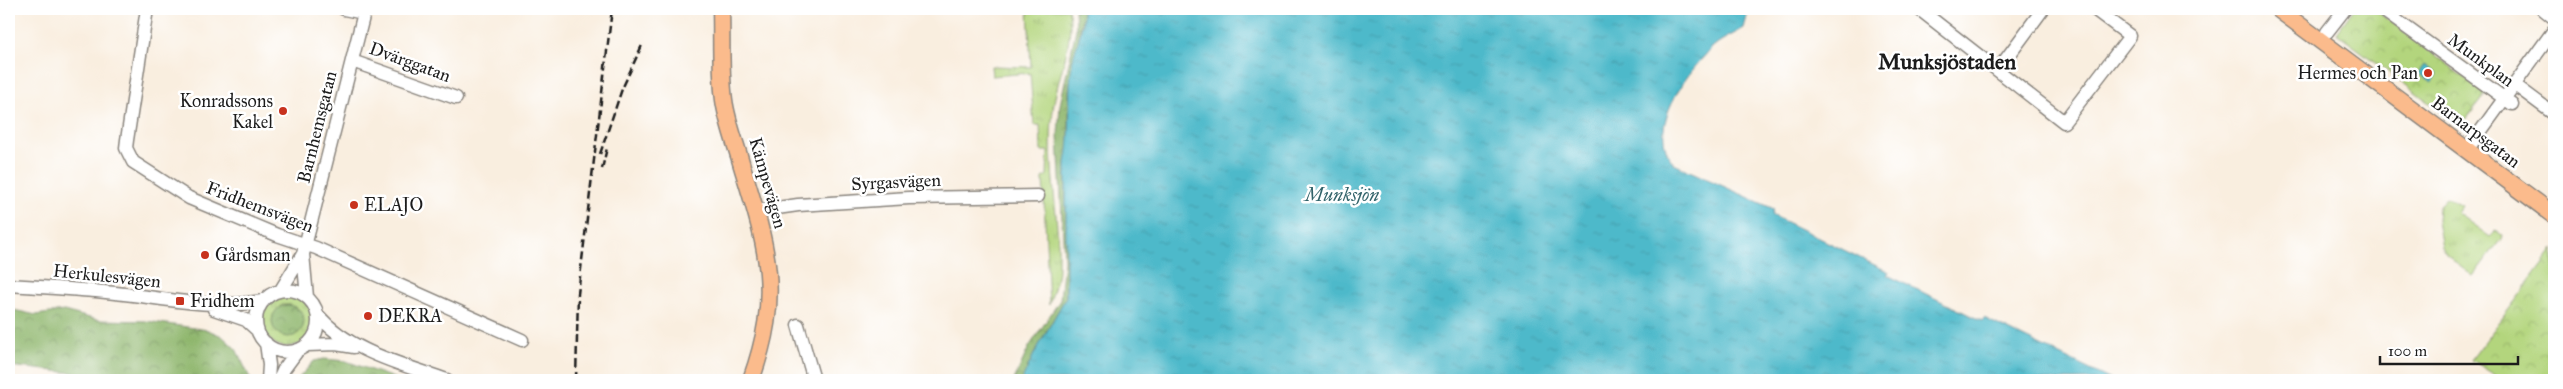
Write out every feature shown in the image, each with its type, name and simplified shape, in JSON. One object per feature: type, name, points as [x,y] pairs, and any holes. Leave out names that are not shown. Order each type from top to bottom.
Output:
[{"type":"main road","name":"Kämpevägen","points":[[721,9],[724,100],[764,241],[770,282],[767,323],[753,376]]},
{"type":"main road","name":"Barnarpsgatan","points":[[2278,9],[2554,215]]},
{"type":"street","name":"Fridhemsvägen","points":[[147,9],[126,148],[133,162],[189,198],[304,249],[522,340]]},
{"type":"street","points":[[344,9],[364,11]]},
{"type":"street","points":[[1919,9],[2064,122],[2130,36],[2094,9]]},
{"type":"street","points":[[1998,70],[2042,9]]},
{"type":"street","points":[[2327,32],[2345,9]]},
{"type":"street","name":"Munkplan","points":[[2381,9],[2508,102]]},
{"type":"street","points":[[2543,9],[2554,18]]},
{"type":"street","name":"Barnhemsgatan","points":[[281,290],[304,249],[364,11]]},
{"type":"street","points":[[2470,152],[2508,102],[2554,30]]},
{"type":"street","points":[[2518,87],[2554,45]]},
{"type":"street","name":"Dvärggatan","points":[[352,61],[456,98]]},
{"type":"street","points":[[2518,87],[2554,114]]},
{"type":"street","name":"Syrgasvägen","points":[[756,211],[798,205],[909,198],[1038,196]]},
{"type":"street","name":"Barnhemsgatan","points":[[304,249],[307,297]]},
{"type":"street","name":"Herkulesvägen","points":[[9,285],[114,293],[202,305],[244,304],[263,301]]},
{"type":"street","points":[[268,380],[269,365],[266,343],[258,330],[256,318],[263,301],[271,294],[281,290],[295,291],[307,297],[317,314],[332,330],[365,350]]},
{"type":"street","name":"Herkulesvägen","points":[[202,305],[240,317],[258,330]]},
{"type":"street","points":[[278,380],[284,369],[316,331],[317,314]]},
{"type":"street","points":[[798,325],[814,380]]},
{"type":"street","points":[[266,343],[281,351],[336,344],[365,350],[447,380]]},
{"type":"green space","points":[[1028,9],[1068,9],[1070,19],[1066,56],[1056,93],[1052,124],[1051,144],[1058,273],[1049,305],[1043,178],[1047,175],[1048,151],[1041,151],[1040,125],[1034,125],[1030,73],[992,76],[991,66],[1031,67]]},
{"type":"green space","points":[[1075,9],[1082,9],[1083,14],[1069,90],[1069,146],[1066,163],[1066,297],[1034,354],[1022,380],[1014,380],[1029,347],[1060,300],[1064,260],[1058,135],[1060,105],[1076,29]]},
{"type":"green space","points":[[2354,9],[2374,9],[2486,93],[2461,126],[2336,33]]},
{"type":"green space","points":[[2446,197],[2462,206],[2457,213],[2490,237],[2496,231],[2502,235],[2473,276],[2454,262],[2442,248],[2437,220],[2438,208]]},
{"type":"green space","points":[[2554,249],[2554,380],[2503,380],[2471,360]]},
{"type":"green space","points":[[282,295],[294,296],[310,308],[313,316],[313,326],[310,334],[303,341],[293,346],[282,346],[273,343],[267,336],[263,327],[263,318],[265,309],[272,301]],"holes":[[[282,305],[291,305],[303,313],[303,326],[295,335],[282,336],[273,325],[273,316]]]},
{"type":"green space","points":[[288,305],[294,306],[299,310],[303,315],[303,327],[299,332],[294,336],[288,337],[282,336],[277,332],[273,327],[272,321],[273,315],[277,310],[282,306]]},
{"type":"green space","points":[[9,309],[36,315],[64,311],[97,320],[146,321],[208,330],[222,336],[236,349],[251,380],[138,380],[9,366]]},
{"type":"green space","points":[[324,359],[346,361],[399,380],[297,380],[314,361]]},
{"type":"water","name":"Munksjön","points":[[1082,9],[1749,9],[1744,28],[1721,41],[1703,57],[1682,85],[1673,101],[1666,118],[1664,134],[1666,149],[1674,164],[1774,209],[1772,215],[1889,272],[1887,275],[1982,321],[1984,318],[2111,380],[1022,380],[1034,354],[1066,297],[1066,163],[1069,137],[1070,85],[1073,59],[1083,21]]},
{"type":"water","points":[[2424,65],[2438,75],[2432,83],[2418,73]]},
{"type":"railway","points":[[576,380],[578,294],[612,9]]},
{"type":"railway","points":[[600,154],[622,89],[643,43]]},
{"type":"railway","points":[[602,169],[607,148]]},
{"type":"place","name":"Hermes och Pan","points":[[2428,73]]},
{"type":"place","name":"Konradssons Kakel","points":[[283,111]]},
{"type":"place","name":"ELAJO","points":[[354,205]]},
{"type":"place","name":"Gårdsman","points":[[205,255]]},
{"type":"place","name":"Fridhem","points":[[180,301]]},
{"type":"place","name":"DEKRA","points":[[368,316]]},
{"type":"district","name":"Munksjöstaden","points":[[1947,61]]}]
